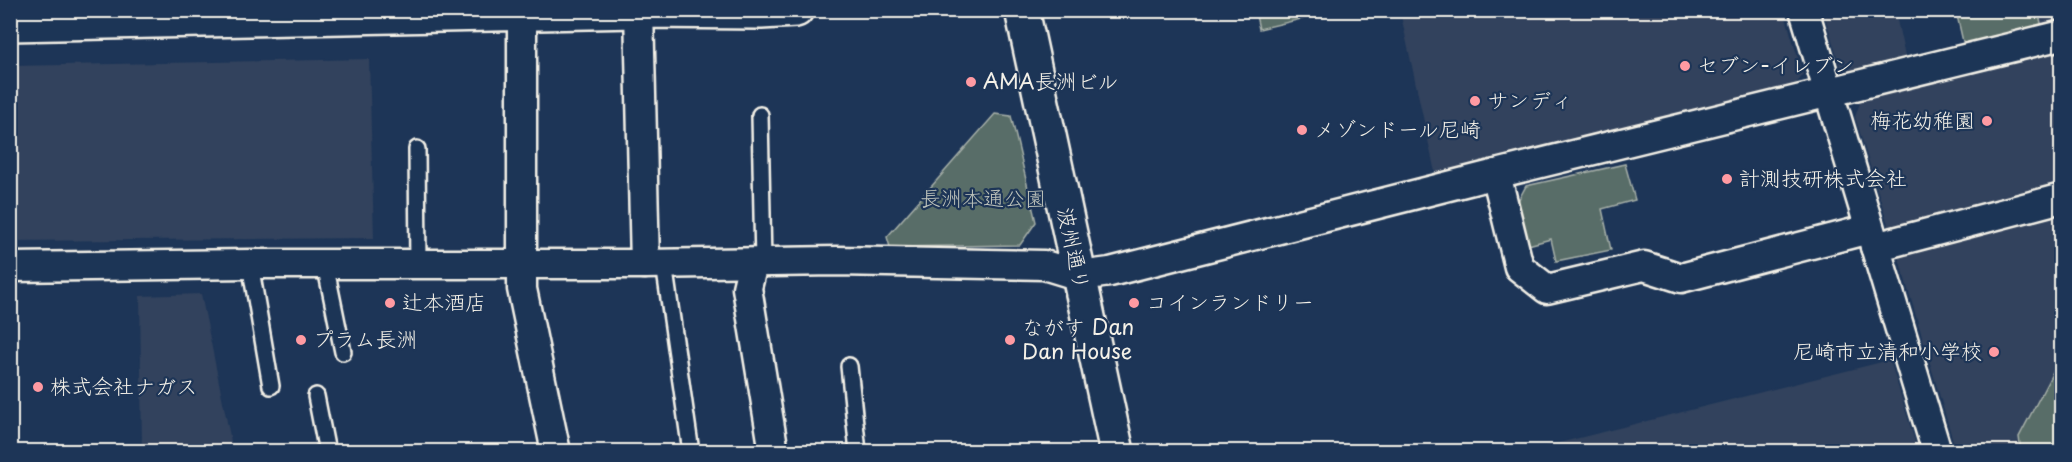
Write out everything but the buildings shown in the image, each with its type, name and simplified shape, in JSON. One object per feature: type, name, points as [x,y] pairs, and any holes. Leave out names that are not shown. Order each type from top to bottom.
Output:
[{"type":"street","points":[[10,24],[376,14],[796,10]]},
{"type":"street","name":"波州通り","points":[[1022,10],[1117,452]]},
{"type":"street","points":[[1804,10],[1937,452]]},
{"type":"street","points":[[639,11],[654,264]]},
{"type":"street","points":[[522,12],[522,289],[556,452]]},
{"type":"street","points":[[10,267],[847,261],[1044,265],[1080,276],[1110,272],[2061,35]]},
{"type":"street","points":[[1496,174],[1519,267],[1547,289],[1644,266],[1681,278],[2061,198]]},
{"type":"street","points":[[758,263],[747,288],[774,452]]},
{"type":"lane","points":[[758,263],[760,116]]},
{"type":"lane","points":[[417,149],[418,264]]},
{"type":"lane","points":[[250,264],[271,386]]},
{"type":"lane","points":[[325,264],[343,352]]},
{"type":"lane","points":[[654,264],[692,452]]},
{"type":"lane","points":[[849,366],[858,452]]},
{"type":"lane","points":[[316,396],[327,452]]},
{"type":"shaded area","points":[[1400,11],[1784,11],[1803,75],[1792,89],[1436,177]]},
{"type":"shaded area","points":[[1823,11],[1895,11],[1906,61],[1854,74],[1840,66]]},
{"type":"shaded area","points":[[2038,11],[2061,11],[2061,22],[2042,27]]},
{"type":"shaded area","points":[[2061,49],[2061,189],[1891,234],[1855,117],[1861,100]]},
{"type":"shaded area","points":[[369,59],[374,238],[11,241],[11,66]]},
{"type":"shaded area","name":"尼崎市立清和小学校","points":[[2061,208],[2061,451],[1956,451],[1897,252]]},
{"type":"shaded area","points":[[201,294],[233,451],[142,451],[140,296]]},
{"type":"shaded area","points":[[1890,360],[1918,451],[1527,451]]},
{"type":"green space","points":[[1330,10],[1331,12],[1259,29],[1255,11]]},
{"type":"green space","points":[[1956,11],[2038,11],[2042,27],[1964,46]]},
{"type":"green space","name":"長洲本通公園","points":[[995,114],[1011,116],[1036,222],[1020,245],[890,247],[887,237]]},
{"type":"green space","points":[[1625,164],[1635,200],[1602,209],[1611,250],[1556,261],[1551,239],[1528,245],[1518,201],[1526,186]]},
{"type":"green space","points":[[2061,364],[2061,451],[2021,451],[2019,437],[2056,366]]},
{"type":"place","name":"セブン-イレブン","points":[[1685,66]]},
{"type":"place","name":"AMA長洲ビル","points":[[971,82]]},
{"type":"place","name":"サンディ","points":[[1475,101]]},
{"type":"place","name":"梅花幼稚園","points":[[1987,121]]},
{"type":"place","name":"メゾンドール尼崎","points":[[1302,130]]},
{"type":"place","name":"計測技研株式会社","points":[[1727,179]]},
{"type":"place","name":"辻本酒店","points":[[390,303]]},
{"type":"place","name":"コインランドリー","points":[[1134,303]]},
{"type":"place","name":"プラム長洲","points":[[301,340]]},
{"type":"place","name":"ながす Dan Dan House","points":[[1010,340]]},
{"type":"place","name":"尼崎市立清和小学校","points":[[1994,352]]},
{"type":"place","name":"株式会社ナガス","points":[[38,387]]}]
